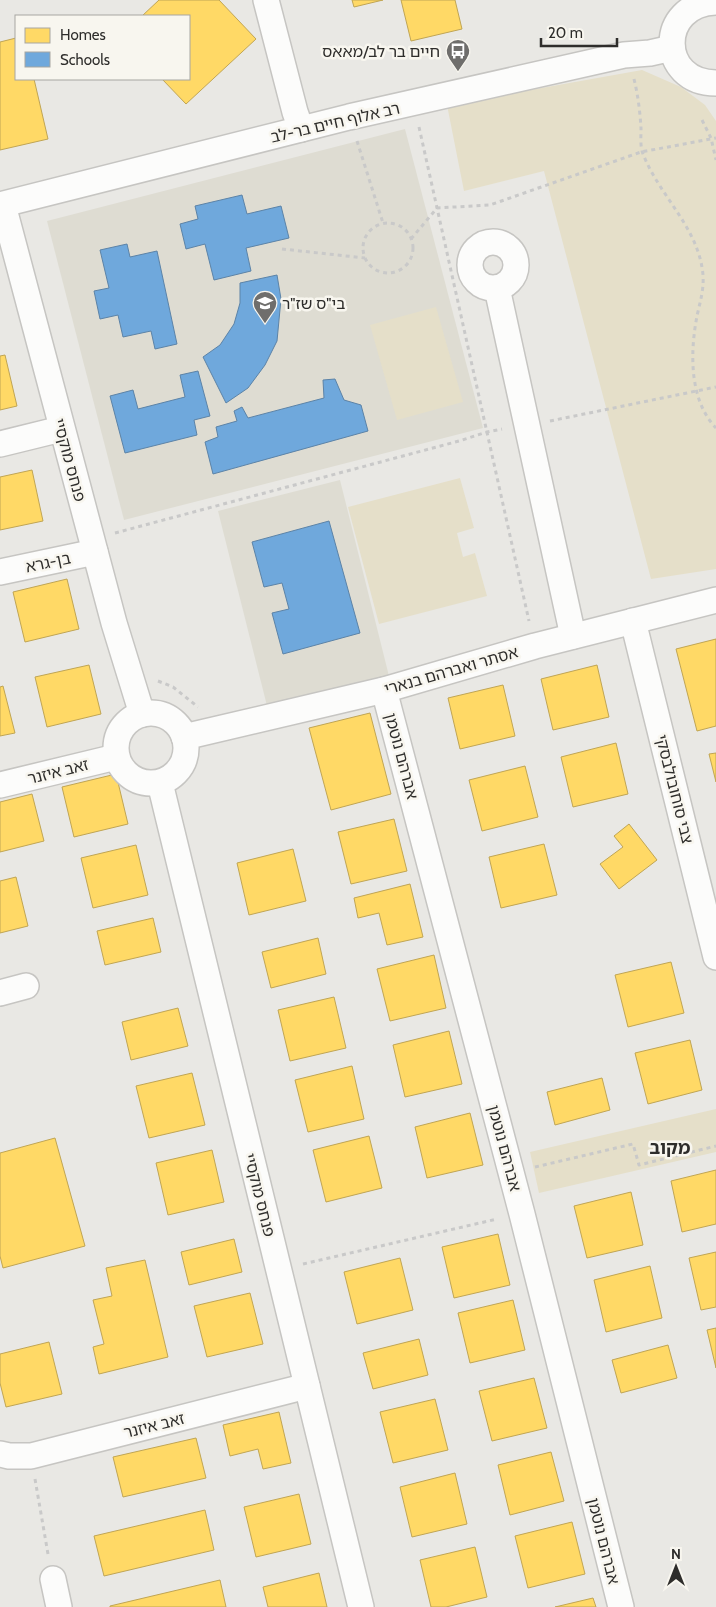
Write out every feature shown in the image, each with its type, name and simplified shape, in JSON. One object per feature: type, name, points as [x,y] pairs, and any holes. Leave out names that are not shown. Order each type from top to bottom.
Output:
[{"type":"street","points":[[266,0],[301,129]]},
{"type":"street","points":[[709,1],[693,6],[676,24],[672,36],[672,48],[675,59],[682,70],[702,82],[716,83]]},
{"type":"street","name":"רב אלוף חיים בר-לב","points":[[2,205],[349,117],[624,55],[650,53],[672,48]]},
{"type":"street","name":"פנחס מוקסיי","points":[[2,205],[114,623],[142,714]]},
{"type":"street","points":[[497,288],[574,636]]},
{"type":"street","points":[[0,444],[62,429]]},
{"type":"street","name":"בן-גרא","points":[[0,572],[95,552]]},
{"type":"street","name":"אסתר ואברהם בנארי","points":[[184,736],[384,690],[535,646],[716,600]]},
{"type":"street","name":"צבי סוחובולבסקי","points":[[634,621],[716,957]]},
{"type":"street","name":"אברהם נוטמן","points":[[384,690],[522,1214],[621,1607]]},
{"type":"street","points":[[151,712],[164,715],[175,721],[184,736],[186,752],[184,761],[178,772],[160,782],[141,782],[129,776],[118,763],[115,743],[120,729],[130,719],[142,714],[151,712]]},
{"type":"street","name":"זאב איזנר","points":[[0,785],[116,756]]},
{"type":"street","name":"פנחס מוקסיי","points":[[160,782],[361,1607]]},
{"type":"street","points":[[0,993],[26,986]]},
{"type":"street","name":"זאב איזנר","points":[[0,1454],[31,1456],[307,1386]]},
{"type":"street","points":[[53,1579],[59,1607]]},
{"type":"path","points":[[624,55],[628,59],[635,82],[639,106],[641,152],[653,178],[690,233],[701,260],[703,278],[702,297],[697,315],[692,350],[697,391],[701,406],[710,422],[716,428]]},
{"type":"path","points":[[414,103],[535,646]]},
{"type":"path","points":[[349,117],[383,223]]},
{"type":"path","points":[[702,120],[711,138],[716,160]]},
{"type":"path","points":[[411,239],[437,208],[490,205],[641,152],[716,138]]},
{"type":"path","points":[[383,223],[392,223],[400,226],[411,239],[413,248],[411,256],[400,269],[386,273],[370,266],[365,258],[363,250],[364,239],[375,226],[383,223]]},
{"type":"path","points":[[282,249],[365,258]]},
{"type":"path","points":[[95,552],[110,534],[487,432],[716,387]]},
{"type":"path","points":[[511,1173],[633,1144],[639,1165],[716,1146]]},
{"type":"path","points":[[278,1269],[522,1214]]},
{"type":"path","points":[[31,1456],[53,1579]]},
{"type":"shaded area","points":[[642,70],[681,87],[705,105],[716,121],[716,569],[651,579],[544,171],[464,191],[447,105]]},
{"type":"shaded area","name":"בי\"ס שז\"ר","points":[[405,129],[483,428],[124,520],[47,221]]},
{"type":"shaded area","points":[[436,307],[463,402],[397,420],[370,325]]},
{"type":"shaded area","points":[[460,478],[474,528],[457,533],[463,557],[475,553],[487,596],[379,624],[348,507]]},
{"type":"shaded area","points":[[340,480],[389,676],[267,706],[218,511]]},
{"type":"shaded area","points":[[716,1109],[716,1152],[539,1193],[530,1152]]},
{"type":"building: Homes","points":[[159,0],[219,0],[256,39],[186,104],[163,80],[190,80],[190,15],[143,15]]},
{"type":"building: Homes","points":[[352,0],[383,0],[354,7]]},
{"type":"building: Homes","points":[[401,0],[455,0],[462,29],[411,41]]},
{"type":"building: Homes","points":[[15,38],[15,80],[34,80],[48,139],[0,150],[0,42]]},
{"type":"building: Homes","points":[[5,355],[17,406],[0,410],[0,356]]},
{"type":"building: Homes","points":[[32,470],[43,521],[0,530],[0,477]]},
{"type":"building: Homes","points":[[67,579],[79,629],[25,642],[13,592]]},
{"type":"building: Homes","points":[[716,639],[716,726],[697,731],[676,649]]},
{"type":"building: Homes","points":[[89,665],[101,714],[47,727],[35,677]]},
{"type":"building: Homes","points":[[597,665],[609,717],[553,730],[541,679]]},
{"type":"building: Homes","points":[[503,685],[515,736],[460,749],[448,698]]},
{"type":"building: Homes","points":[[3,686],[15,733],[0,736],[0,687]]},
{"type":"building: Homes","points":[[370,713],[391,794],[331,810],[309,728]]},
{"type":"building: Homes","points":[[616,743],[628,794],[573,807],[561,757]]},
{"type":"building: Homes","points":[[716,753],[716,782],[709,754]]},
{"type":"building: Homes","points":[[525,766],[538,817],[482,831],[469,780]]},
{"type":"building: Homes","points":[[116,774],[128,824],[74,837],[62,787]]},
{"type":"building: Homes","points":[[32,794],[44,841],[0,852],[0,802]]},
{"type":"building: Homes","points":[[394,819],[407,871],[351,884],[338,832]]},
{"type":"building: Homes","points":[[629,824],[657,860],[619,889],[600,864],[623,847],[614,836]]},
{"type":"building: Homes","points":[[544,844],[557,895],[501,908],[489,857]]},
{"type":"building: Homes","points":[[136,845],[148,895],[93,908],[81,858]]},
{"type":"building: Homes","points":[[293,849],[306,901],[249,915],[237,863]]},
{"type":"building: Homes","points":[[16,877],[28,926],[0,933],[0,881]]},
{"type":"building: Homes","points":[[410,884],[423,937],[387,945],[379,913],[358,918],[354,898]]},
{"type":"building: Homes","points":[[153,918],[161,952],[105,965],[97,931]]},
{"type":"building: Homes","points":[[318,938],[326,974],[271,988],[262,952]]},
{"type":"building: Homes","points":[[434,955],[446,1008],[390,1021],[377,969]]},
{"type":"building: Homes","points":[[671,962],[684,1013],[628,1027],[615,975]]},
{"type":"building: Homes","points":[[334,997],[346,1048],[290,1061],[278,1010]]},
{"type":"building: Homes","points":[[178,1008],[188,1046],[131,1060],[122,1022]]},
{"type":"building: Homes","points":[[449,1031],[462,1084],[405,1097],[393,1045]]},
{"type":"building: Homes","points":[[690,1040],[702,1090],[648,1104],[635,1053]]},
{"type":"building: Homes","points":[[352,1066],[364,1119],[308,1132],[295,1080]]},
{"type":"building: Homes","points":[[192,1073],[205,1125],[149,1138],[136,1086]]},
{"type":"building: Homes","points":[[602,1078],[610,1110],[555,1125],[547,1092]]},
{"type":"building: Homes","points":[[470,1113],[483,1165],[427,1178],[415,1127]]},
{"type":"building: Homes","points":[[369,1136],[382,1188],[326,1202],[313,1150]]},
{"type":"building: Homes","points":[[55,1138],[85,1246],[3,1268],[0,1256],[0,1153]]},
{"type":"building: Homes","points":[[212,1150],[224,1202],[168,1215],[156,1163]]},
{"type":"building: Homes","points":[[716,1170],[716,1224],[682,1232],[671,1181]]},
{"type":"building: Homes","points":[[631,1192],[643,1245],[587,1258],[574,1206]]},
{"type":"building: Homes","points":[[498,1234],[510,1285],[454,1298],[442,1247]]},
{"type":"building: Homes","points":[[234,1239],[242,1272],[189,1285],[181,1252]]},
{"type":"building: Homes","points":[[716,1252],[716,1307],[701,1310],[689,1258]]},
{"type":"building: Homes","points":[[400,1258],[413,1310],[357,1324],[344,1272]]},
{"type":"building: Homes","points":[[145,1260],[168,1357],[99,1374],[93,1347],[104,1344],[93,1300],[112,1296],[106,1268]]},
{"type":"building: Homes","points":[[650,1266],[662,1318],[606,1332],[594,1280]]},
{"type":"building: Homes","points":[[250,1293],[263,1344],[207,1357],[194,1306]]},
{"type":"building: Homes","points":[[513,1300],[525,1350],[470,1363],[458,1313]]},
{"type":"building: Homes","points":[[716,1328],[716,1368],[707,1330]]},
{"type":"building: Homes","points":[[419,1339],[428,1375],[373,1389],[363,1353]]},
{"type":"building: Homes","points":[[49,1342],[62,1394],[6,1407],[0,1383],[0,1354]]},
{"type":"building: Homes","points":[[668,1345],[677,1378],[621,1393],[612,1360]]},
{"type":"building: Homes","points":[[534,1378],[547,1428],[492,1441],[479,1391]]},
{"type":"building: Homes","points":[[435,1399],[448,1450],[393,1463],[380,1412]]},
{"type":"building: Homes","points":[[279,1412],[291,1463],[263,1469],[258,1449],[230,1456],[223,1425]]},
{"type":"building: Homes","points":[[196,1438],[206,1478],[123,1497],[113,1457]]},
{"type":"building: Homes","points":[[551,1452],[564,1501],[510,1515],[498,1465]]},
{"type":"building: Homes","points":[[455,1473],[467,1524],[412,1537],[400,1487]]},
{"type":"building: Homes","points":[[299,1494],[311,1544],[256,1557],[244,1507]]},
{"type":"building: Homes","points":[[205,1510],[214,1550],[104,1576],[94,1536]]},
{"type":"building: Homes","points":[[572,1522],[585,1574],[528,1588],[515,1536]]},
{"type":"building: Homes","points":[[475,1547],[487,1597],[446,1607],[431,1607],[420,1560]]},
{"type":"building: Homes","points":[[319,1573],[327,1607],[268,1607],[263,1587]]},
{"type":"building: Homes","points":[[220,1580],[226,1607],[110,1607],[110,1606]]},
{"type":"building: Homes","points":[[593,1598],[596,1607],[555,1607]]},
{"type":"building: Schools","points":[[242,195],[247,214],[281,206],[289,238],[246,248],[251,271],[214,280],[205,244],[186,249],[180,224],[198,219],[195,206]]},
{"type":"building: Schools","points":[[127,244],[130,257],[157,251],[177,344],[155,349],[151,331],[123,337],[118,315],[100,319],[94,291],[109,288],[100,250]]},
{"type":"building: Schools","points":[[277,275],[281,299],[277,341],[265,365],[248,388],[226,403],[203,357],[220,345],[234,324],[240,303],[240,283]]},
{"type":"building: Schools","points":[[198,371],[210,416],[194,420],[197,435],[125,453],[110,396],[133,390],[138,409],[185,397],[180,375]]},
{"type":"building: Schools","points":[[335,379],[344,400],[361,405],[368,431],[213,474],[205,442],[218,437],[216,427],[237,421],[234,411],[242,407],[248,418],[324,398],[323,380]]},
{"type":"building: Schools","points":[[329,521],[360,633],[283,654],[272,613],[289,609],[282,583],[264,587],[252,542]]},
{"type":"place","name":"חיים בר לב/מאאס","points":[[458,72]]},
{"type":"place","name":"בי\"ס שז\"ר","points":[[265,324]]},
{"type":"district","name":"מקוב","points":[[670,1148]]}]
